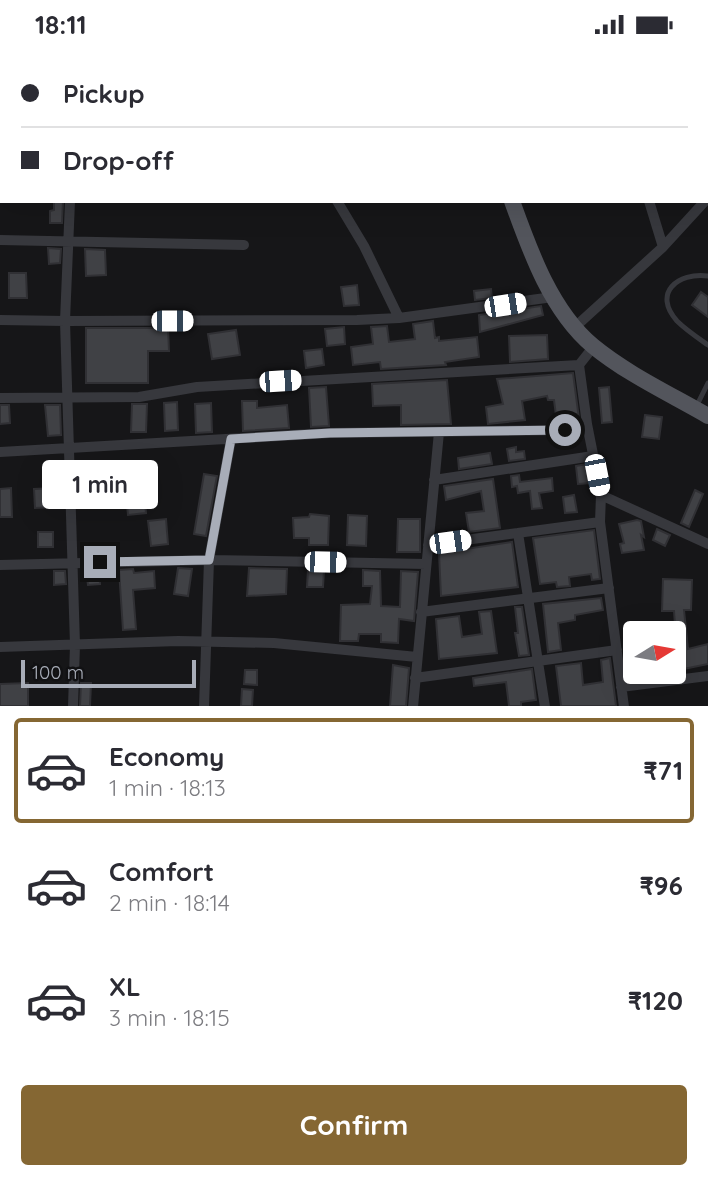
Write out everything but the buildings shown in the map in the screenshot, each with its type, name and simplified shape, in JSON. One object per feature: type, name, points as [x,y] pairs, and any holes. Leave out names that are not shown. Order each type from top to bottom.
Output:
[{"type":"main road","points":[[513,203],[553,297],[575,327],[594,346],[701,412]]},
{"type":"street","points":[[70,203],[65,321],[70,398],[75,645],[73,706]]},
{"type":"street","points":[[338,203],[364,246],[399,318]]},
{"type":"street","points":[[650,203],[663,247]]},
{"type":"street","points":[[575,327],[663,247],[703,203]]},
{"type":"street","points":[[0,240],[244,245]]},
{"type":"street","points":[[0,320],[399,318],[553,297]]},
{"type":"street","points":[[594,346],[579,365],[601,495],[600,522],[624,706]]},
{"type":"street","points":[[0,398],[139,397],[197,387],[579,365]]},
{"type":"street","points":[[0,452],[330,433],[565,430],[587,424]]},
{"type":"street","points":[[413,706],[439,432]]},
{"type":"street","points":[[204,706],[209,560],[231,439]]},
{"type":"street","points":[[434,480],[593,456]]},
{"type":"street","points":[[601,495],[708,544]]},
{"type":"street","points":[[428,545],[600,522]]},
{"type":"street","points":[[518,533],[545,706]]},
{"type":"street","points":[[0,565],[209,560],[426,564]]},
{"type":"street","points":[[421,612],[609,588]]},
{"type":"street","points":[[0,647],[274,643],[417,657]]},
{"type":"street","points":[[415,678],[617,650]]},
{"type":"street","points":[[621,687],[708,676]]},
{"type":"lane","points":[[708,277],[685,277],[676,281],[670,288],[667,299],[677,321],[708,345]]},
{"type":"lane","points":[[701,412],[708,383]]},
{"type":"route","points":[[100,562],[209,560],[231,439],[330,433],[565,430]]}]
